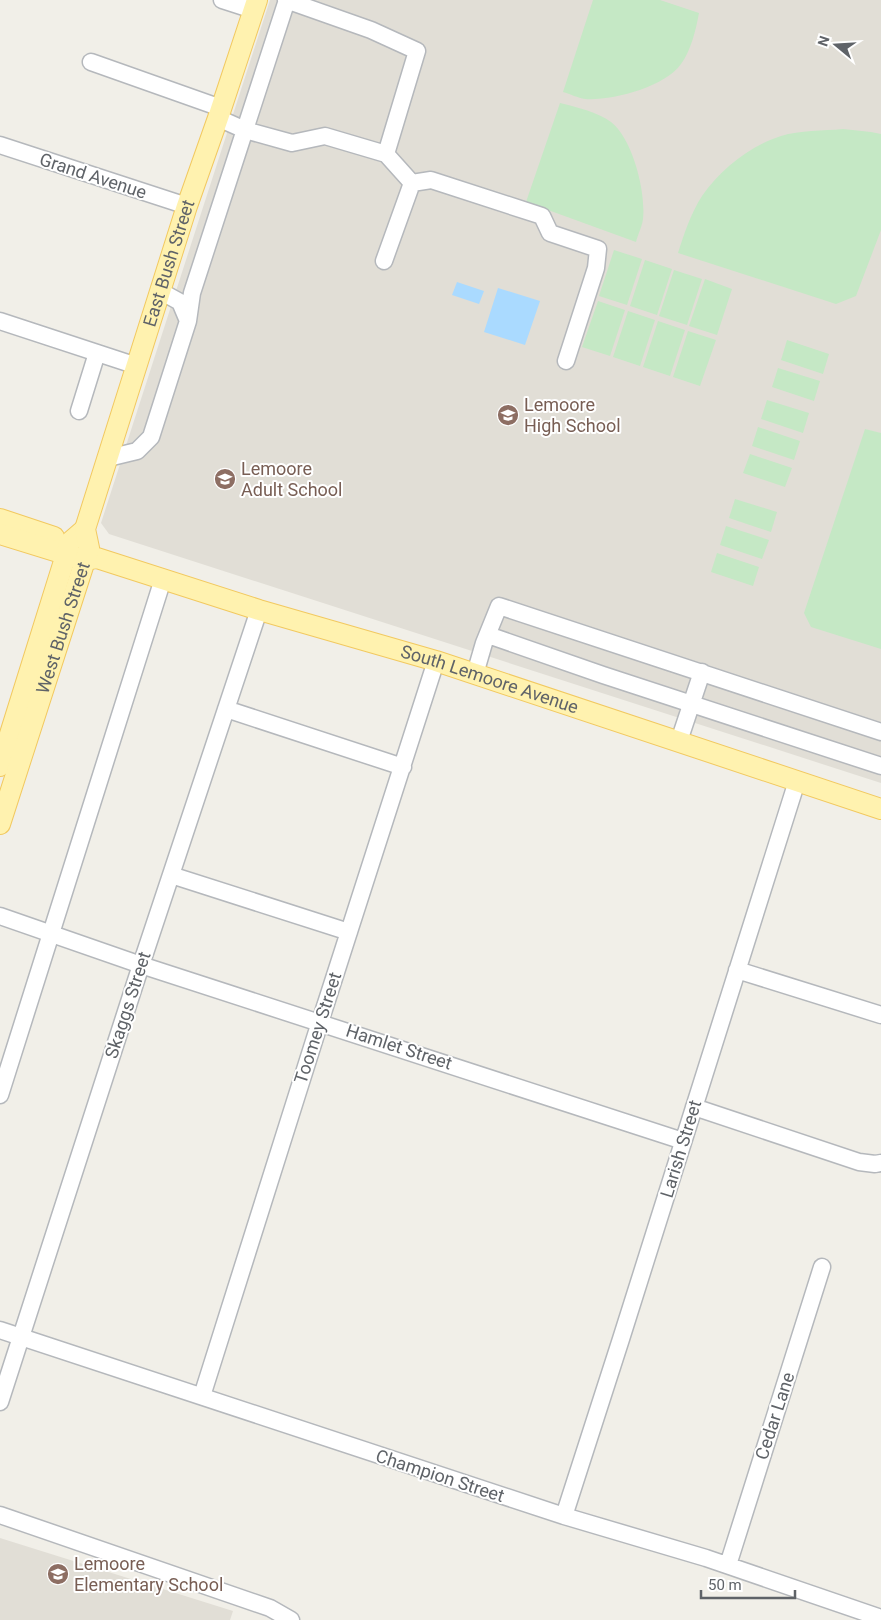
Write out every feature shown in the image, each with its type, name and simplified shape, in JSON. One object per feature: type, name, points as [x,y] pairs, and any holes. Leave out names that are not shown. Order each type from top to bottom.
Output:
[{"type":"main road","name":"East Bush Street","points":[[82,549],[108,458],[187,206],[255,5]]},
{"type":"main road","points":[[0,519],[82,549]]},
{"type":"main road","points":[[0,534],[82,549]]},
{"type":"main road","name":"South Lemoore Avenue","points":[[82,549],[163,579],[259,610],[475,674],[881,809]]},
{"type":"main road","name":"West Bush Street","points":[[0,766],[82,549]]},
{"type":"main road","name":"West Bush Street","points":[[2,811],[82,549]]},
{"type":"street","points":[[222,0],[255,5]]},
{"type":"street","points":[[108,458],[136,451],[151,437],[188,321],[192,293],[287,0],[370,30],[417,51],[386,154]]},
{"type":"street","points":[[91,62],[220,113],[245,130],[292,143],[325,136],[386,154],[412,183]]},
{"type":"street","name":"Grand Avenue","points":[[0,145],[187,206]]},
{"type":"street","points":[[412,183],[431,180],[542,216],[550,233],[598,249],[596,268],[566,361]]},
{"type":"street","points":[[384,261],[412,183]]},
{"type":"street","points":[[160,291],[180,302],[188,321]]},
{"type":"street","points":[[0,321],[137,366]]},
{"type":"street","points":[[79,411],[96,353]]},
{"type":"street","points":[[0,1095],[163,579]]},
{"type":"street","points":[[475,674],[499,606],[881,732]]},
{"type":"street","name":"Skaggs Street","points":[[0,1402],[141,965],[259,610]]},
{"type":"street","points":[[488,634],[603,675],[881,766]]},
{"type":"street","name":"Toomey Street","points":[[202,1396],[436,662]]},
{"type":"street","points":[[679,742],[702,672]]},
{"type":"street","points":[[226,709],[403,767]]},
{"type":"street","name":"Larish Street","points":[[564,1516],[797,781]]},
{"type":"street","points":[[171,875],[349,932]]},
{"type":"street","name":"Hamlet Street","points":[[0,916],[141,965],[683,1141]]},
{"type":"street","points":[[737,970],[881,1016]]},
{"type":"street","points":[[694,1108],[859,1162],[881,1163]]},
{"type":"street","name":"Cedar Lane","points":[[728,1565],[822,1267]]},
{"type":"street","name":"Champion Street","points":[[0,1330],[564,1516],[728,1565],[881,1618]]},
{"type":"street","points":[[0,1515],[270,1608],[291,1620]]},
{"type":"shaded area","name":"Lemoore High School","points":[[270,0],[881,0],[881,783],[109,534],[101,523]]},
{"type":"shaded area","name":"Lemoore Elementary School","points":[[0,1538],[233,1611],[230,1620],[0,1620]]},
{"type":"green space","points":[[593,0],[660,0],[699,13],[695,33],[685,59],[673,72],[651,86],[623,95],[609,98],[585,99],[563,92]]},
{"type":"green space","points":[[560,103],[587,110],[606,118],[619,130],[626,141],[632,153],[642,195],[643,219],[636,242],[526,202]]},
{"type":"green space","points":[[843,129],[881,134],[881,230],[856,296],[836,304],[678,253],[691,216],[702,196],[727,168],[747,152],[769,140],[788,134]]},
{"type":"green space","points":[[614,250],[642,259],[627,305],[599,296]]},
{"type":"green space","points":[[645,260],[672,269],[657,315],[630,306]]},
{"type":"green space","points":[[674,270],[702,279],[687,325],[659,316]]},
{"type":"green space","points":[[705,279],[732,289],[717,335],[689,326]]},
{"type":"green space","points":[[598,301],[625,310],[610,356],[582,347]]},
{"type":"green space","points":[[628,311],[655,320],[640,366],[613,357]]},
{"type":"green space","points":[[658,321],[685,330],[670,376],[643,367]]},
{"type":"green space","points":[[688,331],[716,340],[700,386],[673,377]]},
{"type":"green space","points":[[787,340],[829,354],[823,374],[781,360]]},
{"type":"green space","points":[[778,368],[820,381],[814,401],[772,387]]},
{"type":"green space","points":[[767,400],[809,413],[803,433],[761,419]]},
{"type":"green space","points":[[758,427],[800,441],[794,460],[752,446]]},
{"type":"green space","points":[[865,429],[881,433],[881,649],[811,627],[804,613]]},
{"type":"green space","points":[[750,454],[792,468],[785,487],[743,473]]},
{"type":"green space","points":[[735,499],[777,512],[771,532],[729,518]]},
{"type":"green space","points":[[726,526],[769,540],[762,559],[720,545]]},
{"type":"green space","points":[[717,553],[759,567],[753,586],[711,572]]},
{"type":"water","points":[[457,282],[484,291],[479,304],[452,295]]},
{"type":"water","points":[[498,288],[540,301],[525,345],[484,332]]},
{"type":"place","name":"Lemoore High School","points":[[508,415]]},
{"type":"place","name":"Lemoore Adult School","points":[[225,479]]},
{"type":"place","name":"Lemoore Elementary School","points":[[58,1574]]}]
